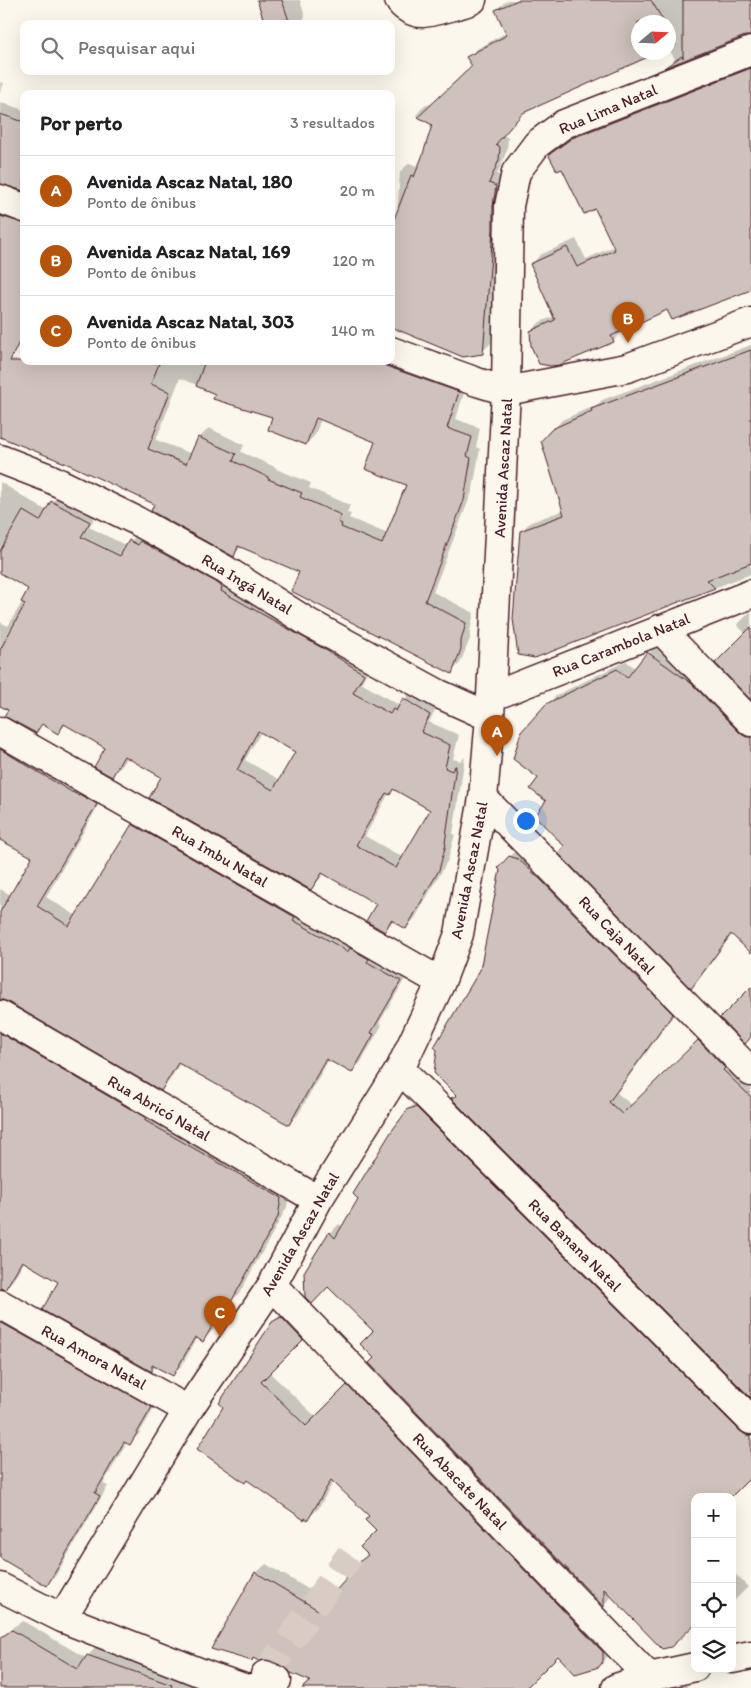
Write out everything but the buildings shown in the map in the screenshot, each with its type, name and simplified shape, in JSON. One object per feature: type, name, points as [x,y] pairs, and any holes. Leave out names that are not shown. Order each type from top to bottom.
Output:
[{"type":"street","points":[[399,0],[400,3],[411,11],[422,13],[472,0]]},
{"type":"street","name":"Rua Lima Natal","points":[[506,390],[509,206],[516,172],[537,144],[564,124],[751,50]]},
{"type":"street","points":[[0,199],[20,206]]},
{"type":"street","name":"Avenida Ascaz Natal","points":[[62,1618],[188,1410],[272,1285],[318,1200],[400,1069],[441,982],[459,934],[482,798],[490,707],[506,390],[627,368],[751,322]]},
{"type":"street","points":[[395,352],[477,382],[506,390]]},
{"type":"street","name":"Rua Ingá Natal","points":[[0,459],[49,478],[135,520],[224,569],[326,632],[439,694],[490,707]]},
{"type":"street","name":"Rua Carambola Natal","points":[[490,707],[660,630],[751,594]]},
{"type":"street","points":[[660,630],[751,722]]},
{"type":"street","name":"Rua Imbu Natal","points":[[0,731],[441,982]]},
{"type":"street","name":"Rua Caja Natal","points":[[482,798],[751,1072]]},
{"type":"street","name":"Rua Abricó Natal","points":[[0,1015],[318,1200]]},
{"type":"street","name":"Rua Banana Natal","points":[[400,1069],[751,1420]]},
{"type":"street","name":"Rua Abacate Natal","points":[[272,1285],[649,1677]]},
{"type":"street","name":"Rua Amora Natal","points":[[0,1304],[188,1410]]},
{"type":"street","points":[[5,1598],[62,1618],[209,1676],[254,1684]]},
{"type":"street","points":[[736,1658],[751,1655]]},
{"type":"street","points":[[616,1688],[649,1677],[691,1668]]},
{"type":"tunnel","points":[[265,1675],[350,1555]]},
{"type":"place","name":"Avenida Ascaz Natal, 169","points":[[628,343]]},
{"type":"place","name":"Avenida Ascaz Natal, 180","points":[[497,756]]},
{"type":"place","name":"Avenida Ascaz Natal, 303","points":[[220,1337]]}]
